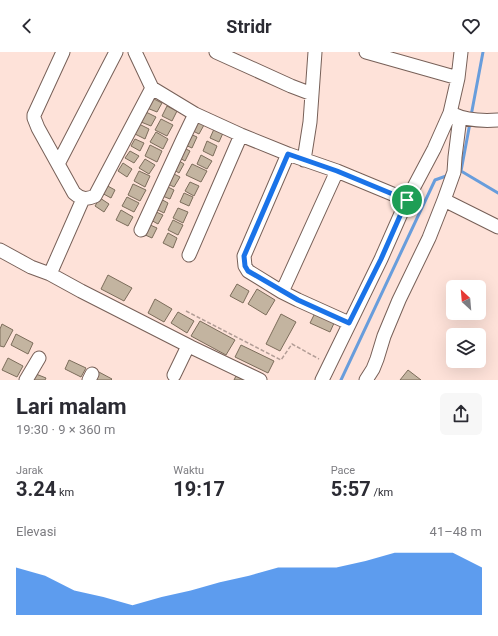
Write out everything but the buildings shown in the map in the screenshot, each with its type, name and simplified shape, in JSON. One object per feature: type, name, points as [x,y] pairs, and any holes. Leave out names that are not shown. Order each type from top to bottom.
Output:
[{"type":"street","points":[[63,52],[33,116],[38,128],[74,193],[83,199],[95,196],[152,88]]},
{"type":"street","points":[[58,164],[116,52]]},
{"type":"street","points":[[135,52],[152,88],[195,114],[288,154],[337,171],[407,200]]},
{"type":"street","points":[[216,52],[312,94]]},
{"type":"street","points":[[304,160],[310,122],[315,52]]},
{"type":"street","points":[[366,52],[458,78]]},
{"type":"street","points":[[366,380],[373,369],[384,336],[399,300],[429,238],[454,172],[460,116],[458,78],[461,52]]},
{"type":"street","points":[[141,230],[195,114]]},
{"type":"street","points":[[460,116],[483,121],[498,120]]},
{"type":"street","points":[[322,380],[381,259],[407,200],[434,149],[460,116]]},
{"type":"street","points":[[189,255],[242,135]]},
{"type":"street","points":[[288,154],[244,256],[245,266],[248,271],[282,292],[349,323]]},
{"type":"street","points":[[282,292],[337,171]]},
{"type":"street","points":[[446,195],[498,227]]},
{"type":"street","points":[[50,274],[83,199]]},
{"type":"street","points":[[0,250],[31,267],[50,274],[81,292],[188,346],[260,380]]},
{"type":"street","points":[[174,375],[188,346]]},
{"type":"street","points":[[26,380],[38,358]]},
{"type":"path","points":[[186,311],[281,360],[292,344],[329,364]]},
{"type":"waterway","points":[[471,116],[483,52]]},
{"type":"waterway","points":[[461,171],[470,123]]},
{"type":"waterway","points":[[458,172],[461,171],[498,193]]},
{"type":"waterway","points":[[341,380],[435,180],[449,175]]},
{"type":"route","points":[[288,154],[337,171],[407,200],[381,259],[349,323],[282,292],[245,268],[244,256],[288,154]]}]
